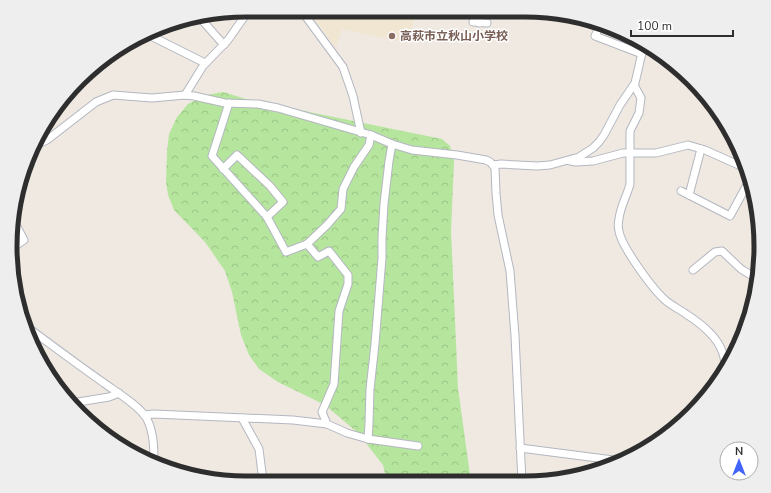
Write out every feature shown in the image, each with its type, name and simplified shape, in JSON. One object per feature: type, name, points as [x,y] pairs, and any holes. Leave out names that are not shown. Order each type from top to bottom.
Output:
[{"type":"street","points":[[185,95],[203,66],[224,45],[244,17]]},
{"type":"street","points":[[306,17],[343,67],[353,96],[361,133]]},
{"type":"street","points":[[478,17],[476,22],[487,23]]},
{"type":"street","points":[[203,21],[224,45]]},
{"type":"street","points":[[598,29],[595,36],[642,54]]},
{"type":"street","points":[[153,37],[206,63]]},
{"type":"street","points":[[493,165],[550,165],[579,157],[586,153],[599,142],[634,85],[643,50]]},
{"type":"street","points":[[634,85],[641,98],[639,113],[630,131],[630,184],[618,219],[619,232],[626,247],[650,283],[664,299],[692,319],[712,336],[719,344],[724,359]]},
{"type":"street","points":[[43,142],[96,102],[113,94],[152,98],[185,95],[225,103],[258,104],[278,108],[371,135],[392,144],[419,151],[457,155],[490,162],[495,168],[498,215],[510,271],[515,336],[522,476]]},
{"type":"street","points":[[229,103],[212,156],[267,217],[286,252],[307,244],[341,209],[343,189],[354,167],[369,145],[371,135]]},
{"type":"street","points":[[368,439],[370,389],[382,258],[384,204],[392,144]]},
{"type":"street","points":[[568,160],[588,162],[623,152],[643,154],[656,153],[688,145],[739,165]]},
{"type":"street","points":[[689,195],[701,149]]},
{"type":"street","points":[[223,169],[237,155],[270,186],[283,202],[267,217]]},
{"type":"street","points":[[681,191],[730,216],[746,187]]},
{"type":"street","points":[[17,228],[24,240],[17,245]]},
{"type":"street","points":[[307,244],[318,257],[329,251],[348,275],[348,284],[339,311],[334,384],[322,412],[327,424]]},
{"type":"street","points":[[694,270],[716,252],[722,251],[741,269],[752,276]]},
{"type":"street","points":[[33,331],[119,393],[146,417],[152,432],[154,456]]},
{"type":"street","points":[[78,402],[109,397],[119,393]]},
{"type":"street","points":[[144,415],[154,414],[293,420],[327,424],[347,433],[368,439],[418,446]]},
{"type":"street","points":[[242,418],[259,449],[262,476]]},
{"type":"street","points":[[520,448],[611,460]]},
{"type":"shaded area","name":"高萩市立秋山小学校","points":[[313,17],[415,17],[407,43],[342,29],[336,48]]},
{"type":"green space","points":[[223,92],[246,99],[442,139],[450,146],[454,161],[451,231],[458,388],[470,476],[386,476],[383,465],[358,433],[325,405],[278,382],[259,369],[249,355],[241,335],[232,292],[225,271],[205,242],[174,210],[168,195],[166,181],[169,134],[177,117],[188,104],[206,95]]},
{"type":"place","name":"高萩市立秋山小学校","points":[[392,36]]}]
